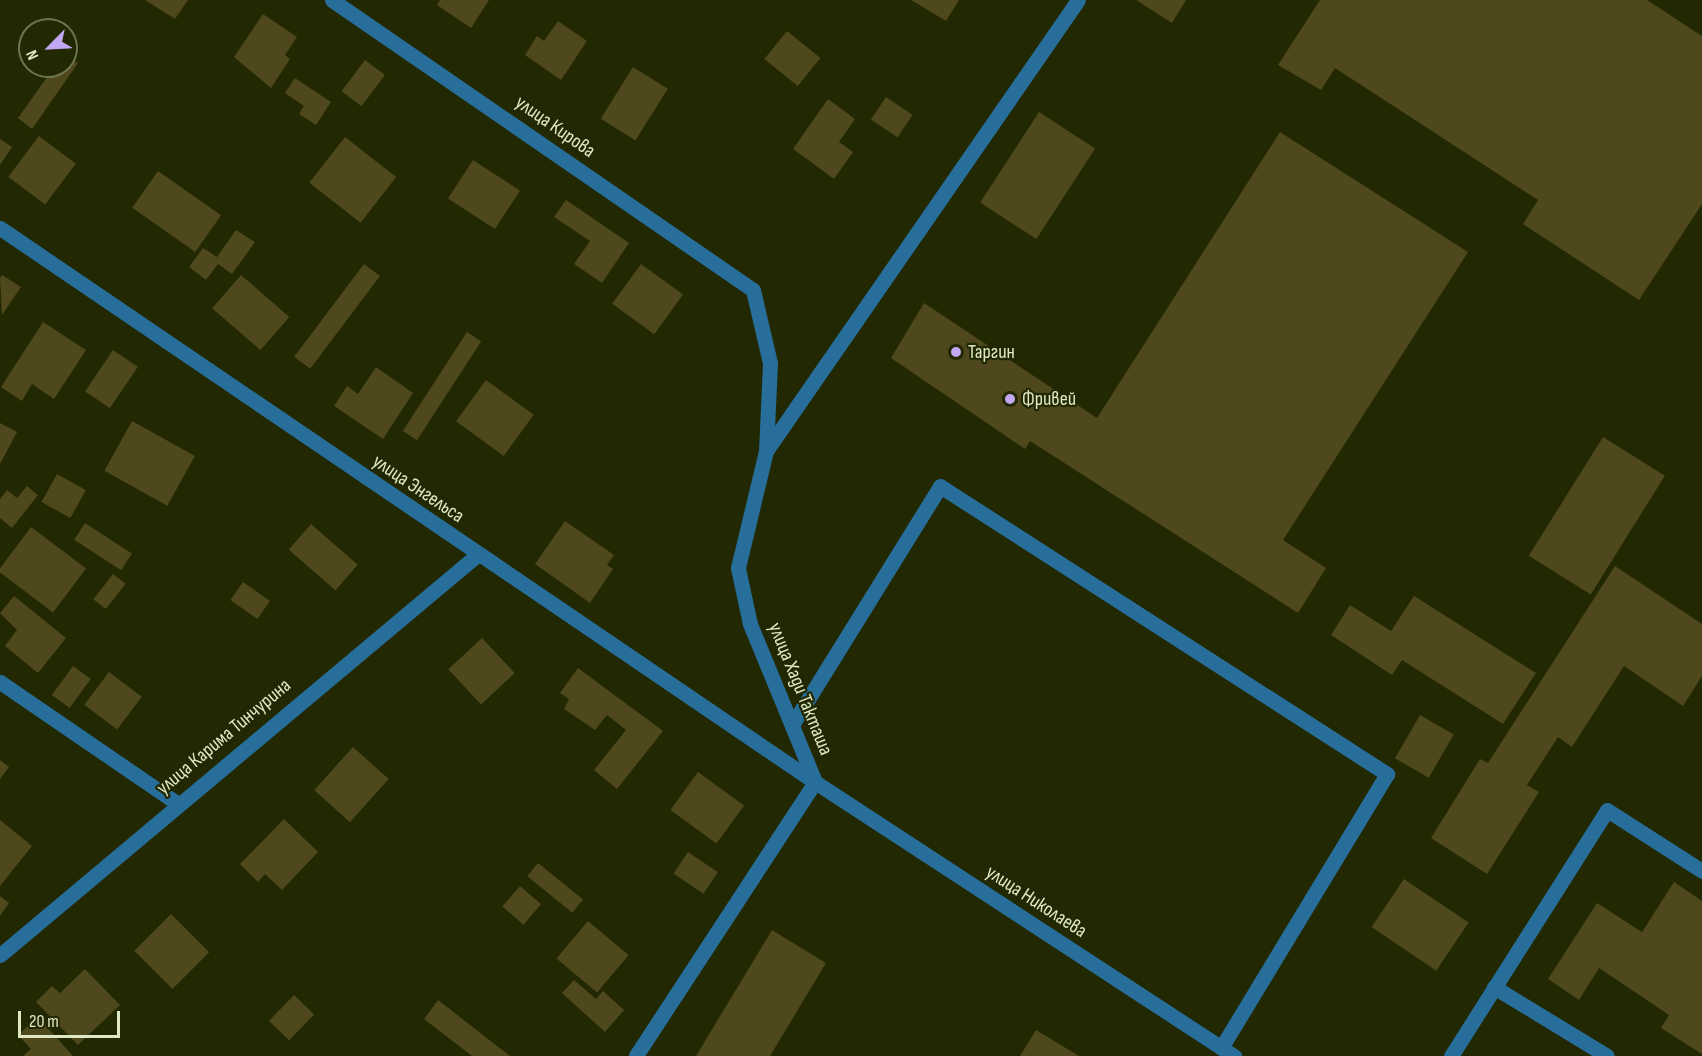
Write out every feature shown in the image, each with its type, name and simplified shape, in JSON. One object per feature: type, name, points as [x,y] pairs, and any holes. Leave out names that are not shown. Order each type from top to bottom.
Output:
[{"type":"street","name":"улица Кирова","points":[[332,0],[753,290]]},
{"type":"street","points":[[766,451],[1078,0]]},
{"type":"street","name":"улица Энгельса","points":[[0,228],[477,555],[631,653],[815,782]]},
{"type":"street","name":"улица Хади Такташа","points":[[636,1056],[815,782],[750,624],[738,568],[766,451],[770,363],[753,290]]},
{"type":"street","points":[[792,724],[940,486],[1387,774],[1228,1052]]},
{"type":"street","name":"улица Карима Тинчурина","points":[[0,956],[177,803],[477,555]]},
{"type":"street","points":[[0,682],[177,803]]},
{"type":"street","name":"улица Николаева","points":[[815,782],[1228,1052]]},
{"type":"street","points":[[1451,1056],[1607,810],[1702,871]]},
{"type":"street","points":[[1494,987],[1606,1056]]},
{"type":"building","points":[[145,0],[188,0],[175,19]]},
{"type":"building","points":[[440,0],[489,0],[471,28],[437,5]]},
{"type":"building","points":[[911,0],[959,0],[946,21]]},
{"type":"building","points":[[1136,0],[1186,0],[1172,23]]},
{"type":"building","points":[[1320,0],[1647,0],[1702,36],[1702,204],[1639,300],[1523,224],[1538,200],[1335,68],[1321,90],[1278,65]]},
{"type":"building","points":[[263,14],[297,37],[285,55],[290,59],[271,88],[234,57]]},
{"type":"building","points":[[558,21],[587,41],[561,80],[525,55],[537,36],[544,41]]},
{"type":"building","points":[[787,31],[820,58],[798,86],[764,59]]},
{"type":"building","points":[[365,60],[385,75],[361,106],[342,91]]},
{"type":"building","points":[[633,67],[668,89],[635,140],[601,119]]},
{"type":"building","points":[[46,78],[68,78],[32,129],[18,118]]},
{"type":"building","points":[[295,78],[331,102],[316,125],[299,114],[304,106],[285,93]]},
{"type":"building","points":[[886,97],[913,115],[897,137],[871,119]]},
{"type":"building","points":[[828,99],[855,119],[839,142],[853,152],[834,179],[793,149]]},
{"type":"building","points":[[1039,112],[1095,148],[1036,239],[980,203]]},
{"type":"building","points":[[1280,132],[1468,252],[1283,540],[1326,568],[1298,613],[1030,441],[1025,449],[891,358],[924,303],[1097,418]]},
{"type":"building","points":[[39,136],[76,164],[45,204],[8,177]]},
{"type":"building","points":[[345,137],[396,177],[361,223],[309,183]]},
{"type":"building","points":[[0,139],[12,147],[0,165]]},
{"type":"building","points":[[473,160],[520,190],[495,229],[448,199]]},
{"type":"building","points":[[158,171],[221,215],[195,252],[132,208]]},
{"type":"building","points":[[566,200],[629,243],[602,283],[574,264],[590,241],[554,217]]},
{"type":"building","points":[[236,230],[255,242],[232,274],[218,264],[206,280],[189,267],[203,248],[217,257]]},
{"type":"building","points":[[364,264],[380,276],[310,369],[294,357]]},
{"type":"building","points":[[641,264],[683,295],[654,334],[612,304]]},
{"type":"building","points":[[2,275],[21,287],[2,315],[0,278]]},
{"type":"building","points":[[241,275],[289,317],[260,350],[212,308]]},
{"type":"building","points":[[43,322],[86,350],[54,399],[32,384],[22,401],[1,387]]},
{"type":"building","points":[[467,332],[481,341],[417,440],[403,431]]},
{"type":"building","points":[[113,350],[138,367],[110,408],[85,391]]},
{"type":"building","points":[[376,367],[413,393],[383,439],[334,406],[347,386],[358,394]]},
{"type":"building","points":[[486,380],[534,415],[504,456],[456,421]]},
{"type":"building","points":[[132,421],[195,456],[167,506],[104,471]]},
{"type":"building","points":[[0,423],[17,432],[0,464]]},
{"type":"building","points":[[1603,437],[1665,476],[1591,594],[1529,556]]},
{"type":"building","points":[[57,474],[86,490],[70,518],[41,502]]},
{"type":"building","points":[[27,486],[38,495],[12,528],[0,518],[0,499],[7,490],[17,498]]},
{"type":"building","points":[[565,521],[614,555],[607,565],[613,569],[590,603],[535,564]]},
{"type":"building","points":[[85,523],[132,553],[121,570],[74,540]]},
{"type":"building","points":[[311,524],[358,565],[335,590],[289,550]]},
{"type":"building","points":[[31,527],[86,569],[53,612],[0,573],[0,568]]},
{"type":"building","points":[[1615,566],[1702,624],[1702,676],[1683,706],[1624,666],[1572,747],[1558,737],[1527,785],[1539,792],[1487,874],[1431,838],[1480,759],[1488,763]]},
{"type":"building","points":[[113,574],[126,584],[106,609],[93,599]]},
{"type":"building","points":[[243,582],[270,601],[257,619],[230,600]]},
{"type":"building","points":[[14,596],[66,638],[38,673],[5,646],[17,630],[0,613]]},
{"type":"building","points":[[1414,596],[1536,673],[1503,724],[1402,660],[1392,675],[1331,635],[1350,605],[1391,631]]},
{"type":"building","points":[[482,638],[515,673],[481,704],[448,669]]},
{"type":"building","points":[[73,666],[91,679],[70,708],[52,695]]},
{"type":"building","points":[[578,668],[663,731],[617,789],[594,770],[626,730],[607,715],[595,730],[564,709],[569,699],[560,693]]},
{"type":"building","points":[[109,672],[142,697],[117,729],[84,705]]},
{"type":"building","points":[[1420,715],[1454,735],[1429,778],[1395,758]]},
{"type":"building","points":[[353,747],[389,779],[350,822],[314,790]]},
{"type":"building","points":[[0,760],[9,767],[0,779]]},
{"type":"building","points":[[698,772],[744,806],[716,844],[670,810]]},
{"type":"building","points":[[284,819],[318,852],[282,890],[265,874],[258,882],[240,864]]},
{"type":"building","points":[[0,820],[32,846],[0,886]]},
{"type":"building","points":[[688,852],[718,872],[703,894],[673,874]]},
{"type":"building","points":[[538,863],[583,900],[572,913],[527,876]]},
{"type":"building","points":[[1404,879],[1469,923],[1436,971],[1372,927]]},
{"type":"building","points":[[1674,882],[1702,901],[1702,1054],[1661,1028],[1669,1015],[1599,968],[1579,1000],[1548,979],[1597,903],[1642,932]]},
{"type":"building","points":[[520,886],[541,904],[523,925],[502,906]]},
{"type":"building","points":[[0,896],[9,903],[0,916]]},
{"type":"building","points":[[171,914],[209,952],[172,989],[134,951]]},
{"type":"building","points":[[588,921],[629,955],[597,993],[557,959]]},
{"type":"building","points":[[772,930],[826,963],[770,1056],[696,1056]]},
{"type":"building","points":[[85,969],[120,1005],[78,1045],[36,1002],[52,986],[60,993]]},
{"type":"building","points":[[574,980],[596,999],[603,991],[624,1010],[605,1032],[562,993]]},
{"type":"building","points":[[294,995],[314,1014],[289,1040],[269,1021]]},
{"type":"building","points":[[438,1000],[510,1056],[472,1056],[424,1019]]},
{"type":"building","points":[[38,1017],[73,1056],[23,1056],[31,1049],[18,1035]]},
{"type":"building","points":[[1036,1030],[1079,1056],[1020,1056]]},
{"type":"place","name":"Таргин","points":[[956,352]]},
{"type":"place","name":"Фривей","points":[[1010,399]]}]
